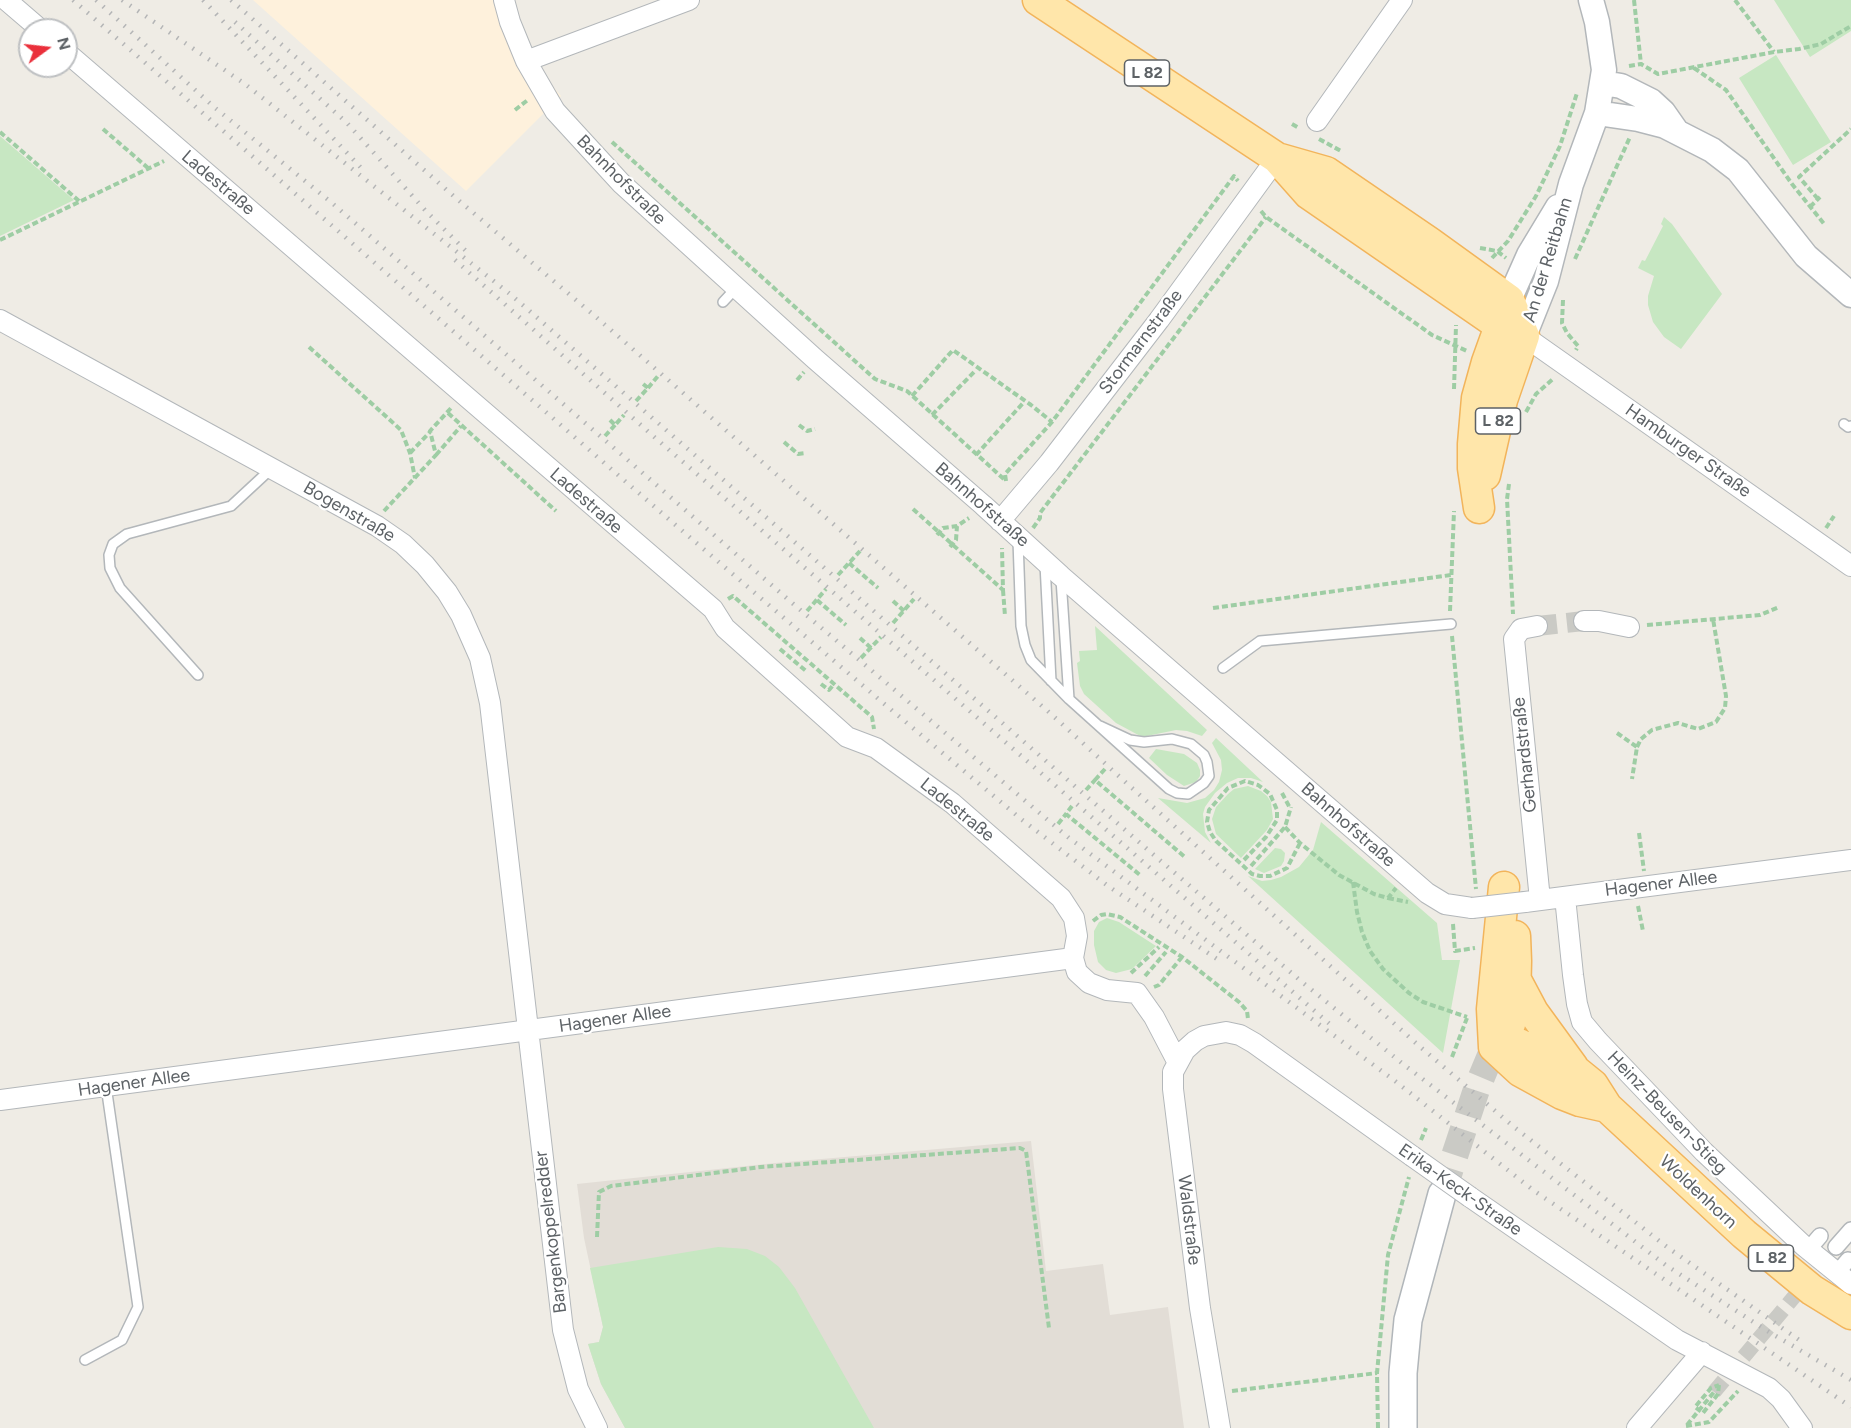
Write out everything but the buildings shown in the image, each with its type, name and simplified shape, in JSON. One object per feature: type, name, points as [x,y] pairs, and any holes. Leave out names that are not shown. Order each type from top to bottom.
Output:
[{"type":"main road","name":"Hamburger Straße","points":[[1038,0],[1277,158],[1326,172],[1511,321]]},
{"type":"main road","name":"Woldenhorn","points":[[1504,887],[1514,929],[1515,1003],[1510,1024],[1494,1047],[1492,1009],[1504,887]]},
{"type":"main road","name":"Woldenhorn","points":[[1516,980],[1533,1012],[1577,1072]]},
{"type":"main road","name":"Woldenhorn","points":[[1494,1047],[1519,1044],[1577,1072],[1593,1085],[1607,1107],[1697,1193],[1812,1290],[1851,1314]]},
{"type":"main road","points":[[1494,1047],[1520,1071],[1544,1084],[1580,1101],[1607,1107]]},
{"type":"main road","points":[[1403,1428],[1403,1373],[1408,1320],[1442,1194]]},
{"type":"street","points":[[6,0],[27,18]]},
{"type":"street","name":"Bahnhofstraße","points":[[504,0],[510,22],[526,61],[555,111],[607,171],[730,295],[815,359],[1001,522],[1024,534],[1045,561],[1061,576],[1439,902],[1459,908],[1474,900]]},
{"type":"street","points":[[526,61],[689,0]]},
{"type":"street","points":[[1317,121],[1402,0]]},
{"type":"street","name":"An der Reitbahn","points":[[1511,321],[1555,252],[1571,184],[1597,113],[1603,83],[1602,53],[1591,0]]},
{"type":"street","name":"Ladestraße","points":[[78,62],[712,609],[725,628],[847,737],[876,748],[952,803],[1061,898],[1074,918],[1077,936],[1073,958]]},
{"type":"street","points":[[1603,83],[1621,86],[1651,101],[1663,112],[1677,132]]},
{"type":"street","points":[[1597,113],[1638,119],[1665,126],[1712,150],[1738,170],[1806,256],[1851,295]]},
{"type":"street","name":"Stormarnstraße","points":[[1001,522],[1159,320],[1277,158]]},
{"type":"street","name":"An der Reitbahn","points":[[1511,321],[1529,255],[1571,184]]},
{"type":"street","name":"Bogenstraße","points":[[0,320],[373,523],[403,544],[435,577],[461,615],[480,658],[490,703],[528,1030]]},
{"type":"street","name":"Hamburger Straße","points":[[1511,321],[1851,566]]},
{"type":"street","points":[[1584,621],[1599,621],[1629,627]]},
{"type":"street","points":[[1514,639],[1521,629],[1537,626]]},
{"type":"street","name":"Gerhardstraße","points":[[1514,639],[1533,901]]},
{"type":"street","name":"Hagener Allee","points":[[1474,900],[1533,901],[1851,860]]},
{"type":"street","name":"Heinz-Beusen-Stieg","points":[[1564,897],[1574,985],[1582,1022],[1704,1152],[1814,1243],[1845,1273]]},
{"type":"street","points":[[1073,958],[1077,972],[1089,983],[1107,990],[1137,993],[1154,1017],[1177,1061]]},
{"type":"street","name":"Hagener Allee","points":[[0,1100],[1073,958]]},
{"type":"street","name":"Bargenkoppelredder","points":[[528,1030],[563,1330],[578,1389],[597,1428]]},
{"type":"street","name":"Erika-Keck-Straße","points":[[1177,1061],[1195,1041],[1216,1033],[1226,1032],[1239,1035],[1254,1043],[1470,1197],[1677,1340],[1770,1388],[1802,1428]]},
{"type":"street","name":"Waldstraße","points":[[1177,1061],[1173,1072],[1176,1112],[1200,1308],[1220,1428]]},
{"type":"street","points":[[1836,1247],[1851,1230]]},
{"type":"street","points":[[1637,1428],[1656,1419],[1702,1352]]},
{"type":"lane","points":[[198,675],[120,588],[110,568],[109,555],[113,544],[128,534],[231,506],[272,468]]},
{"type":"lane","points":[[1024,534],[1021,626],[1025,645],[1032,660],[1070,699],[1169,789],[1177,793],[1188,794],[1196,790],[1209,776],[1204,755],[1191,744],[1172,739],[1144,742],[1130,740],[1100,726]]},
{"type":"lane","points":[[1045,561],[1051,681]]},
{"type":"lane","points":[[1061,576],[1070,699]]},
{"type":"lane","points":[[1223,668],[1260,641],[1451,624]]},
{"type":"lane","points":[[85,1360],[122,1340],[138,1307],[106,1086]]},
{"type":"path","points":[[1634,0],[1641,64],[1658,74],[1821,44],[1851,26]]},
{"type":"path","points":[[1735,0],[1774,52]]},
{"type":"path","points":[[1694,68],[1726,90],[1825,225]]},
{"type":"path","points":[[1497,251],[1508,241],[1536,196],[1560,146],[1577,90]]},
{"type":"path","points":[[515,110],[535,96]]},
{"type":"path","points":[[1572,267],[1638,119]]},
{"type":"path","points":[[103,129],[148,168]]},
{"type":"path","points":[[1810,207],[1819,198],[1799,177],[1851,129]]},
{"type":"path","points":[[0,132],[18,145],[79,201]]},
{"type":"path","points":[[604,135],[875,379],[907,391],[1006,481],[1005,474],[1052,422],[1234,176]]},
{"type":"path","points":[[0,240],[182,152]]},
{"type":"path","points":[[1024,534],[1040,518],[1040,513],[1266,217],[1432,335],[1454,345]]},
{"type":"path","points":[[1563,296],[1562,323],[1578,346]]},
{"type":"path","points":[[309,347],[401,430],[410,453],[415,478]]},
{"type":"path","points":[[912,396],[952,350],[1052,422]]},
{"type":"path","points":[[932,415],[976,370]]},
{"type":"path","points":[[796,380],[801,375]]},
{"type":"path","points":[[636,400],[658,376]]},
{"type":"path","points":[[642,383],[648,388]]},
{"type":"path","points":[[410,453],[463,396]]},
{"type":"path","points":[[976,455],[1024,402]]},
{"type":"path","points":[[448,412],[556,511]]},
{"type":"path","points":[[605,436],[624,415]]},
{"type":"path","points":[[610,420],[615,425]]},
{"type":"path","points":[[799,424],[807,431],[815,429]]},
{"type":"path","points":[[373,523],[461,426]]},
{"type":"path","points":[[430,431],[436,455]]},
{"type":"path","points":[[783,442],[798,454],[806,453]]},
{"type":"path","points":[[938,534],[943,528],[957,526],[976,513],[983,505]]},
{"type":"path","points":[[913,509],[951,546],[1003,590],[1001,522]]},
{"type":"path","points":[[1509,525],[1514,639]]},
{"type":"path","points":[[951,546],[956,540],[957,526]]},
{"type":"path","points":[[838,575],[860,551]]},
{"type":"path","points":[[849,563],[878,588]]},
{"type":"path","points":[[1213,608],[1451,575],[1449,598],[1474,900]]},
{"type":"path","points":[[807,611],[826,590]]},
{"type":"path","points":[[712,609],[733,596],[872,717],[876,748]]},
{"type":"path","points":[[893,623],[914,599]]},
{"type":"path","points":[[817,600],[846,626]]},
{"type":"path","points":[[893,601],[904,611]]},
{"type":"path","points":[[1629,627],[1760,615],[1779,607]]},
{"type":"path","points":[[1632,779],[1637,747],[1641,739],[1652,729],[1678,723],[1698,729],[1716,722],[1725,708],[1726,696],[1713,619]]},
{"type":"path","points":[[861,658],[881,637]]},
{"type":"path","points":[[860,638],[871,648]]},
{"type":"path","points":[[785,642],[780,648],[806,671]]},
{"type":"path","points":[[821,684],[829,690],[834,684]]},
{"type":"path","points":[[1617,733],[1637,747]]},
{"type":"path","points":[[1086,790],[1105,769]]},
{"type":"path","points":[[1095,780],[1186,858]]},
{"type":"path","points":[[1244,860],[1266,837],[1277,820],[1277,810],[1270,794],[1258,785],[1245,781],[1228,788],[1209,810],[1207,822],[1216,841],[1252,874],[1260,876],[1270,876],[1287,868],[1300,843]]},
{"type":"path","points":[[1251,866],[1286,827],[1290,808],[1311,793]]},
{"type":"path","points":[[1058,824],[1072,806]]},
{"type":"path","points":[[1066,814],[1140,875]]},
{"type":"path","points":[[1286,827],[1300,843],[1339,875],[1374,894],[1388,898],[1406,874]]},
{"type":"path","points":[[1639,833],[1646,886]]},
{"type":"path","points":[[1353,882],[1353,893],[1362,932],[1370,951],[1383,969],[1409,993],[1423,1002],[1467,1017]]},
{"type":"path","points":[[1091,923],[1101,915],[1113,914],[1182,957],[1239,1002],[1247,1011],[1254,1043]]},
{"type":"path","points":[[1453,933],[1455,951],[1468,949]]},
{"type":"path","points":[[1121,976],[1137,969],[1159,947]]},
{"type":"path","points":[[1478,957],[1479,948]]},
{"type":"path","points":[[1147,973],[1166,952]]},
{"type":"path","points":[[1137,993],[1159,985],[1182,957]]},
{"type":"path","points":[[1452,1058],[1470,1008]]},
{"type":"path","points":[[1378,1428],[1377,1373],[1388,1255],[1414,1156],[1426,1128]]},
{"type":"path","points":[[597,1237],[599,1192],[611,1186],[761,1167],[1020,1148],[1026,1151],[1048,1328]]},
{"type":"path","points":[[1215,1393],[1377,1373]]},
{"type":"path","points":[[1687,1427],[1709,1422],[1751,1377]]},
{"type":"path","points":[[1719,1385],[1718,1394],[1703,1413],[1699,1410],[1695,1407],[1711,1388],[1719,1385]]},
{"type":"path","points":[[1687,1427],[1714,1392]]},
{"type":"shaded area","points":[[253,0],[495,0],[504,28],[561,96],[466,191]]},
{"type":"shaded area","points":[[1031,1141],[1046,1271],[1103,1264],[1110,1315],[1168,1307],[1184,1428],[625,1428],[601,1384],[588,1344],[599,1342],[603,1327],[584,1238],[577,1184],[775,1163]]},
{"type":"green space","points":[[1774,0],[1851,0],[1851,31],[1810,57]]},
{"type":"green space","points":[[1776,55],[1831,142],[1793,165],[1739,78]]},
{"type":"green space","points":[[0,136],[74,200],[0,236]]},
{"type":"green space","points":[[1664,217],[1672,224],[1722,294],[1681,349],[1664,337],[1653,322],[1648,296],[1654,276],[1638,268],[1642,260],[1645,261],[1663,226],[1661,224]]},
{"type":"green space","points":[[1095,626],[1207,730],[1202,736],[1176,730],[1142,737],[1116,723],[1084,694],[1080,686],[1077,663],[1080,661],[1079,651],[1097,650]]},
{"type":"green space","points":[[1216,738],[1263,782],[1251,778],[1238,778],[1227,783],[1215,793],[1203,814],[1205,832],[1211,843],[1158,798],[1187,803],[1205,798],[1214,790],[1222,770],[1221,760],[1212,743]]},
{"type":"green space","points":[[1156,749],[1184,754],[1197,763],[1200,776],[1196,782],[1184,786],[1167,775],[1149,758]]},
{"type":"green space","points":[[1248,786],[1267,796],[1271,802],[1273,819],[1267,830],[1241,858],[1216,834],[1212,819],[1216,807],[1228,794],[1234,789]]},
{"type":"green space","points":[[1321,822],[1437,923],[1442,960],[1460,960],[1443,1053],[1248,876],[1262,881],[1271,880],[1299,867],[1313,850]]},
{"type":"green space","points":[[1275,848],[1285,853],[1281,866],[1264,873],[1255,869]]},
{"type":"green space","points":[[1107,918],[1119,922],[1156,946],[1132,969],[1116,973],[1106,970],[1098,962],[1094,931],[1099,922]]},
{"type":"green space","points":[[718,1247],[747,1249],[765,1256],[779,1267],[795,1288],[874,1428],[625,1428],[601,1384],[588,1344],[599,1342],[603,1327],[590,1268]]},
{"type":"tunnel","points":[[1537,626],[1584,621]]},
{"type":"tunnel","points":[[1442,1194],[1477,1088],[1494,1047]]},
{"type":"tunnel","points":[[1714,1392],[1836,1247]]},
{"type":"railway","points":[[73,0],[672,522],[1021,819],[1108,886],[1217,959]]},
{"type":"railway","points":[[96,0],[214,107],[332,203],[798,608],[1069,838],[1395,1081],[1533,1190],[1851,1407]]},
{"type":"railway","points":[[122,0],[245,84],[510,294],[1155,856],[1302,982],[1403,1064],[1667,1266],[1769,1332],[1851,1380]]},
{"type":"railway","points":[[203,0],[365,172]]},
{"type":"railway","points":[[231,0],[1051,714],[1418,1045],[1514,1127],[1667,1247],[1802,1342]]},
{"type":"railway","points":[[235,22],[347,123],[425,210],[467,252]]},
{"type":"railway","points":[[455,260],[652,435],[1332,1026]]}]
